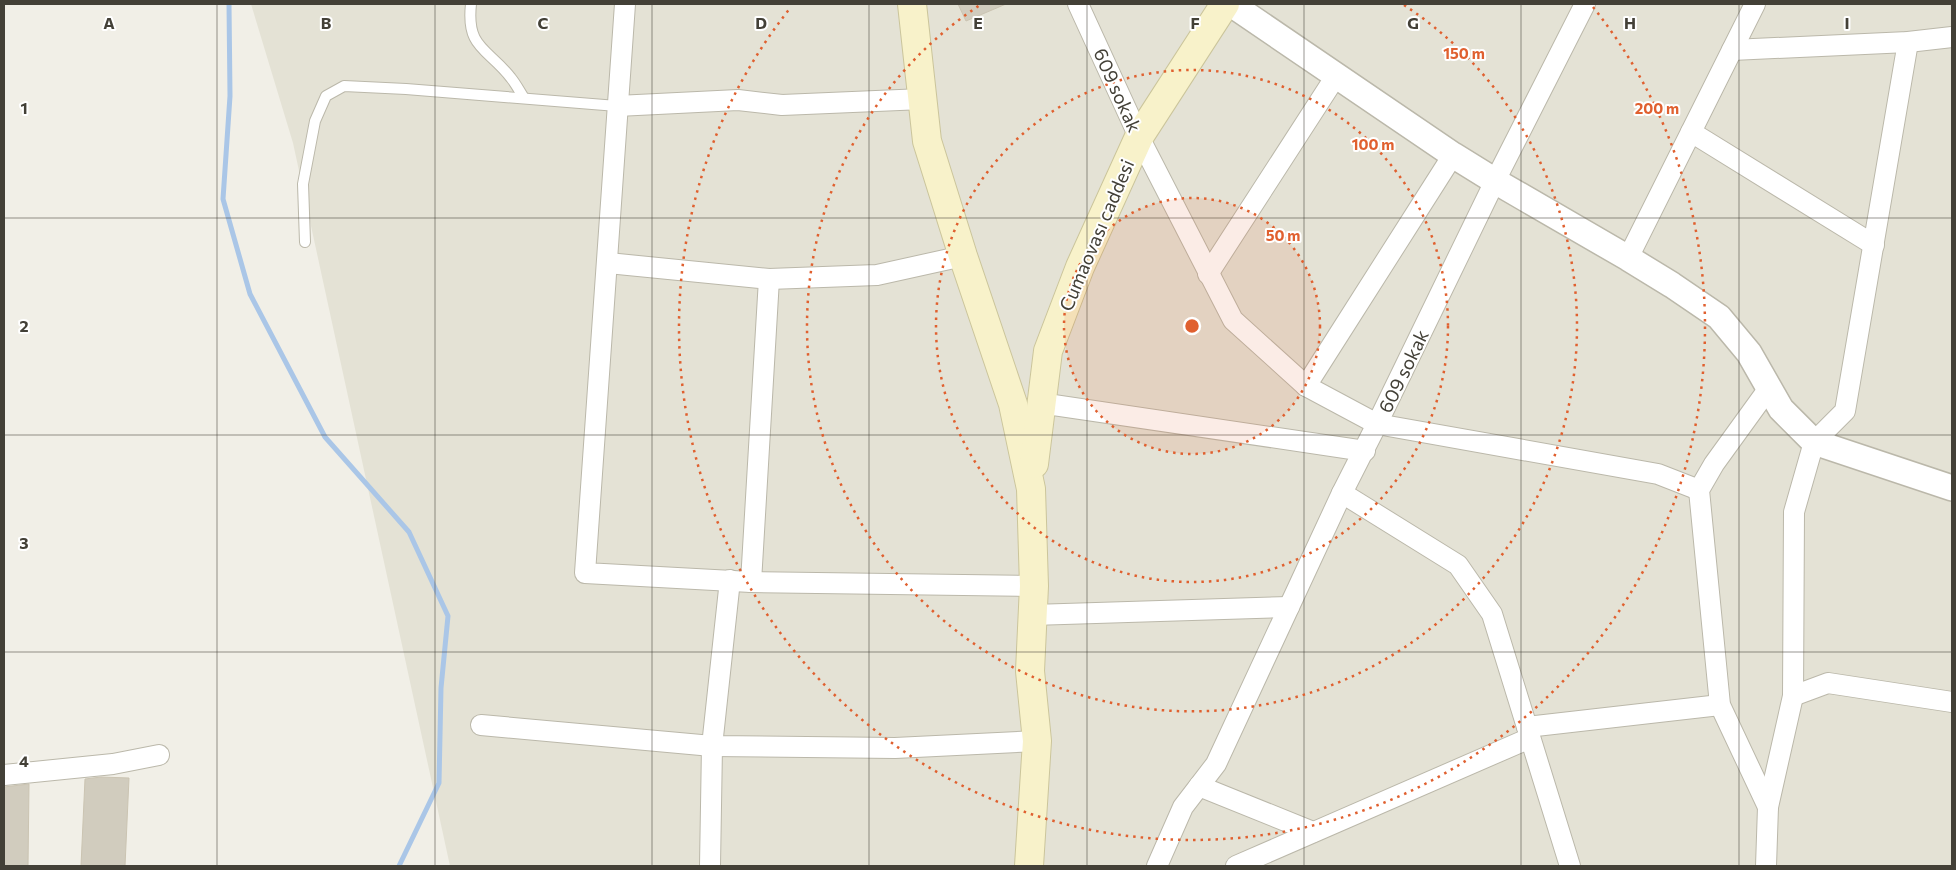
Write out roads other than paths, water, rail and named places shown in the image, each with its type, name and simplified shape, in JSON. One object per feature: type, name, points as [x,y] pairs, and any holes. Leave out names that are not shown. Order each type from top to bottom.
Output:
[{"type":"main road","points":[[912,4],[928,141],[963,256],[1012,404],[1031,489],[1034,586],[1030,671],[1037,741],[1029,866]]},
{"type":"main road","name":"Cumaovası caddesi","points":[[1031,489],[1040,403],[1048,351],[1080,267],[1138,137],[1225,4]]},
{"type":"street","points":[[625,4],[585,573],[751,582],[1034,586]]},
{"type":"street","name":"609 sokak","points":[[1078,4],[1138,137],[1182,218],[1208,274],[1233,320],[1306,386],[1377,424],[1495,181],[1585,4]]},
{"type":"street","points":[[1231,4],[1453,155],[1628,258],[1719,317],[1749,353],[1781,409],[1814,442],[1952,488]]},
{"type":"street","points":[[1628,258],[1755,4]]},
{"type":"street","points":[[1732,50],[1908,42],[1952,37]]},
{"type":"street","points":[[1766,866],[1768,807],[1793,696],[1794,512],[1814,442],[1846,411],[1908,42]]},
{"type":"street","points":[[1208,274],[1336,76]]},
{"type":"street","points":[[617,106],[738,100],[782,105],[923,99]]},
{"type":"street","points":[[1691,132],[1874,245]]},
{"type":"street","points":[[1306,386],[1453,155]]},
{"type":"street","points":[[608,264],[769,279],[877,275],[963,256]]},
{"type":"street","points":[[751,582],[769,279]]},
{"type":"street","points":[[1768,807],[1720,705],[1699,490],[1714,464],[1769,388]]},
{"type":"street","points":[[1040,403],[1365,451]]},
{"type":"street","points":[[1157,866],[1183,807],[1216,764],[1342,493],[1365,451],[1377,424],[1658,474],[1699,490]]},
{"type":"street","points":[[1342,493],[1458,565],[1492,614],[1570,866]]},
{"type":"street","points":[[710,866],[712,746],[730,580]]},
{"type":"street","points":[[1032,615],[1289,607]]},
{"type":"street","points":[[1793,696],[1828,683],[1952,702]]},
{"type":"street","points":[[1236,866],[1314,832],[1528,732],[1720,705]]},
{"type":"street","points":[[482,725],[712,746],[895,748],[1037,741]]},
{"type":"street","points":[[4,775],[113,764],[159,755]]},
{"type":"street","points":[[1199,786],[1314,832]]},
{"type":"lane","points":[[471,4],[470,28],[474,38],[511,78],[524,98]]},
{"type":"lane","points":[[305,242],[303,184],[315,121],[326,96],[344,86],[406,89],[617,106]]},
{"type":"waterway","points":[[229,4],[230,96],[223,199],[250,294],[325,437],[409,532],[448,616],[441,688],[439,783],[399,866]]}]
